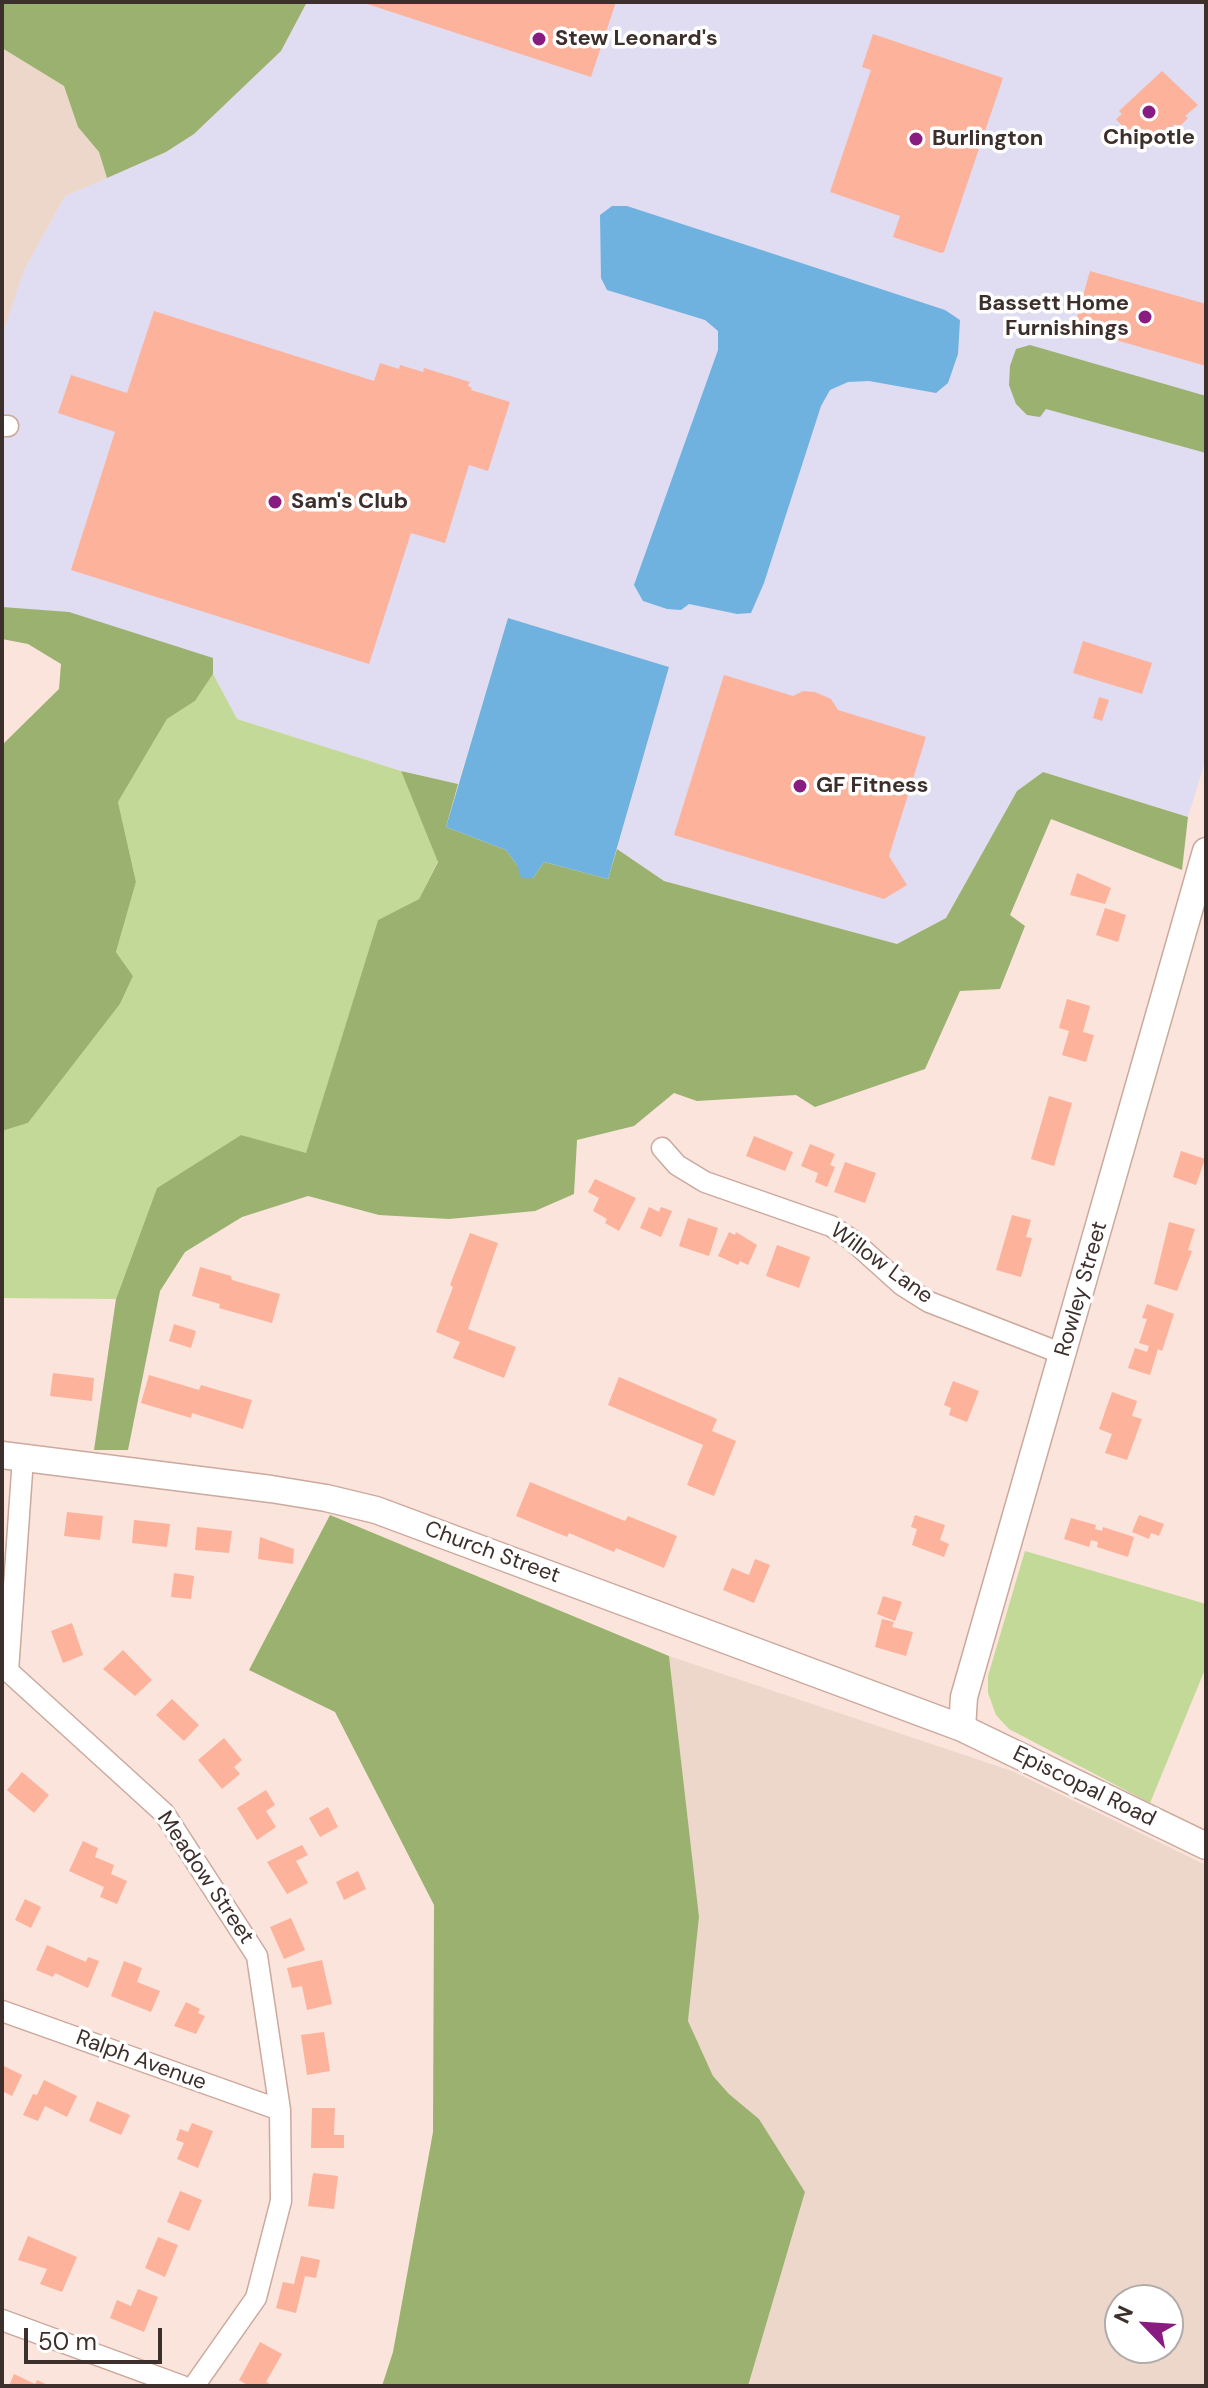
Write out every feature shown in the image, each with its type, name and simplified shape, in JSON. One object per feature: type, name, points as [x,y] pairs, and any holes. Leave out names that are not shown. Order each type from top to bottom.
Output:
[{"type":"street","name":"Rowley Street","points":[[962,1728],[964,1697],[1206,851]]},
{"type":"street","name":"Willow Lane","points":[[662,1148],[677,1165],[705,1182],[831,1226],[852,1240],[902,1285],[929,1302],[1063,1354]]},
{"type":"street","name":"Church Street","points":[[12,1456],[271,1489],[376,1510],[962,1728]]},
{"type":"street","name":"Meadow Street","points":[[12,1456],[8,1671],[164,1813],[257,1956],[280,2110],[281,2201],[256,2298],[194,2386]]},
{"type":"street","name":"Episcopal Road","points":[[962,1728],[1206,1846]]},
{"type":"street","name":"Ralph Avenue","points":[[2,2011],[280,2110]]},
{"type":"street","points":[[2,2320],[182,2386]]},
{"type":"shaded area","points":[[307,2],[1206,2],[1206,758],[1188,817],[1043,772],[1017,791],[946,918],[897,944],[664,881],[617,849],[669,667],[508,618],[458,784],[401,771],[237,719],[213,674],[212,658],[2,607],[2,336],[24,270],[65,196],[166,152],[194,134],[281,51]]},
{"type":"shaded area","points":[[2,48],[64,86],[78,127],[99,152],[107,178],[65,196],[24,270],[2,336]]},
{"type":"shaded area","points":[[669,1656],[1012,1771],[1206,1865],[1206,2386],[748,2386],[805,2192],[759,2119],[713,2076],[688,2021],[699,1917]]},
{"type":"green space","points":[[2,2],[307,2],[281,51],[194,134],[166,152],[107,178],[99,152],[78,127],[64,86],[2,48]]},
{"type":"green space","points":[[1030,345],[1206,396],[1206,453],[1046,409],[1040,417],[1027,415],[1016,404],[1009,385],[1010,366],[1016,349]]},
{"type":"green space","points":[[2,607],[69,612],[213,658],[213,674],[195,701],[167,719],[118,802],[136,882],[116,952],[133,976],[120,1004],[28,1123],[2,1131],[2,745],[59,689],[61,664],[28,644],[2,639]]},
{"type":"green space","points":[[213,674],[237,719],[401,771],[438,861],[419,899],[378,920],[306,1154],[241,1135],[157,1188],[116,1299],[3,1298],[2,1131],[28,1123],[120,1004],[133,976],[116,952],[136,882],[118,802],[167,719],[195,701]]},
{"type":"green space","points":[[401,771],[458,784],[446,827],[506,850],[517,865],[533,878],[544,862],[608,879],[617,849],[664,881],[897,944],[946,918],[1017,791],[1043,772],[1188,817],[1182,870],[1051,819],[1010,915],[1025,926],[1000,989],[960,991],[925,1069],[815,1107],[796,1095],[697,1101],[674,1093],[634,1126],[577,1140],[574,1194],[535,1211],[449,1219],[379,1215],[308,1196],[242,1217],[185,1252],[160,1291],[128,1450],[94,1450],[116,1299],[157,1188],[241,1135],[306,1153],[378,920],[419,899],[438,862]]},
{"type":"green space","points":[[330,1515],[669,1656],[699,1917],[688,2021],[713,2076],[759,2119],[805,2192],[748,2386],[382,2386],[393,2352],[433,2132],[434,1905],[335,1712],[249,1670]]},
{"type":"green space","points":[[1025,1551],[1206,1604],[1206,1667],[1150,1803],[1009,1729],[996,1715],[988,1693],[988,1676]]},
{"type":"water","points":[[612,206],[627,206],[945,310],[960,320],[958,354],[948,383],[936,393],[869,381],[848,382],[830,390],[821,406],[764,583],[751,613],[737,614],[689,604],[681,610],[667,609],[643,601],[634,585],[718,350],[718,331],[705,320],[607,290],[601,278],[600,215]]},
{"type":"water","points":[[508,618],[669,667],[608,879],[544,862],[533,878],[521,878],[517,865],[506,850],[446,827]]},
{"type":"building","name":"Stew Leonard's","points":[[361,2],[616,2],[591,77]]},
{"type":"building","points":[[873,34],[1003,78],[944,252],[941,253],[893,237],[900,216],[830,192],[871,70],[862,67]]},
{"type":"building","points":[[1162,71],[1198,105],[1185,116],[1188,118],[1178,128],[1175,124],[1145,151],[1116,119],[1122,114],[1119,111]]},
{"type":"building","points":[[1090,271],[1206,304],[1206,366],[1074,328]]},
{"type":"building","name":"Sam's Club","points":[[154,311],[374,381],[380,363],[423,372],[424,368],[470,382],[468,386],[471,390],[510,402],[488,471],[469,465],[445,543],[411,533],[369,664],[71,570],[115,432],[58,413],[71,375],[127,393]]},
{"type":"building","points":[[1083,641],[1152,663],[1142,694],[1073,673]]},
{"type":"building","name":"GF Fitness","points":[[724,675],[793,696],[803,691],[815,692],[831,699],[838,710],[926,737],[889,856],[907,885],[884,899],[674,835]]},
{"type":"building","points":[[1099,697],[1109,700],[1102,721],[1093,718]]},
{"type":"building","points":[[1077,873],[1111,888],[1105,904],[1070,895]]},
{"type":"building","points":[[1105,908],[1126,915],[1118,942],[1096,935]]},
{"type":"building","points":[[1067,999],[1090,1006],[1083,1032],[1094,1035],[1086,1062],[1062,1055],[1069,1031],[1059,1028]]},
{"type":"building","points":[[1049,1096],[1072,1103],[1054,1166],[1031,1159]]},
{"type":"building","points":[[754,1136],[793,1152],[785,1171],[746,1156]]},
{"type":"building","points":[[810,1144],[835,1154],[830,1165],[835,1167],[827,1187],[815,1182],[818,1173],[801,1166]]},
{"type":"building","points":[[1181,1151],[1205,1159],[1196,1185],[1173,1177]]},
{"type":"building","points":[[845,1162],[876,1173],[865,1203],[834,1192]]},
{"type":"building","points":[[595,1179],[636,1198],[619,1231],[593,1211],[599,1198],[588,1192]]},
{"type":"building","points":[[649,1207],[659,1212],[661,1207],[672,1211],[661,1237],[640,1228]]},
{"type":"building","points":[[1012,1215],[1031,1220],[1026,1237],[1032,1238],[1021,1277],[996,1270]]},
{"type":"building","points":[[688,1218],[718,1228],[709,1256],[679,1246]]},
{"type":"building","points":[[1169,1222],[1195,1229],[1188,1250],[1192,1251],[1177,1291],[1154,1284]]},
{"type":"building","points":[[729,1232],[735,1235],[736,1232],[757,1245],[748,1265],[740,1261],[738,1265],[718,1256]]},
{"type":"building","points":[[470,1233],[498,1243],[468,1329],[516,1347],[504,1378],[453,1358],[460,1342],[436,1332]]},
{"type":"building","points":[[777,1245],[810,1257],[799,1288],[766,1276]]},
{"type":"building","points":[[200,1267],[280,1294],[272,1323],[219,1308],[220,1304],[192,1296]]},
{"type":"building","points":[[1147,1304],[1174,1314],[1150,1375],[1128,1368],[1135,1348],[1147,1352],[1149,1346],[1139,1343],[1147,1319],[1142,1318]]},
{"type":"building","points":[[174,1324],[196,1331],[191,1348],[169,1341]]},
{"type":"building","points":[[53,1373],[94,1378],[92,1401],[50,1396]]},
{"type":"building","points":[[149,1375],[199,1390],[201,1385],[252,1400],[243,1429],[192,1413],[191,1418],[141,1403]]},
{"type":"building","points":[[619,1377],[717,1419],[712,1431],[736,1441],[714,1496],[687,1485],[703,1445],[608,1405]]},
{"type":"building","points":[[953,1381],[979,1391],[967,1422],[949,1415],[951,1408],[944,1405]]},
{"type":"building","points":[[1112,1392],[1137,1401],[1132,1416],[1142,1419],[1127,1460],[1105,1453],[1112,1434],[1099,1429]]},
{"type":"building","points":[[530,1482],[625,1521],[628,1516],[677,1536],[664,1568],[616,1548],[614,1552],[569,1533],[567,1537],[516,1516]]},
{"type":"building","points":[[67,1512],[103,1516],[100,1540],[64,1536]]},
{"type":"building","points":[[915,1515],[945,1525],[940,1540],[949,1544],[944,1557],[912,1545],[917,1529],[911,1527]]},
{"type":"building","points":[[1139,1515],[1164,1524],[1159,1536],[1151,1533],[1149,1539],[1132,1532]]},
{"type":"building","points":[[1071,1518],[1096,1525],[1095,1529],[1102,1531],[1103,1527],[1134,1537],[1128,1557],[1097,1547],[1098,1542],[1091,1540],[1089,1547],[1064,1539]]},
{"type":"building","points":[[134,1520],[170,1524],[167,1547],[132,1543]]},
{"type":"building","points":[[197,1527],[232,1531],[229,1553],[195,1550]]},
{"type":"building","points":[[260,1537],[294,1549],[293,1564],[258,1559]]},
{"type":"building","points":[[755,1559],[770,1565],[754,1603],[723,1590],[732,1568],[749,1575]]},
{"type":"building","points":[[174,1573],[194,1576],[191,1599],[171,1597]]},
{"type":"building","points":[[883,1596],[902,1602],[895,1621],[877,1614]]},
{"type":"building","points":[[882,1619],[894,1622],[892,1627],[913,1632],[906,1656],[875,1647]]},
{"type":"building","points":[[72,1623],[83,1655],[63,1663],[51,1631]]},
{"type":"building","points":[[123,1650],[152,1680],[135,1696],[103,1669]]},
{"type":"building","points":[[172,1699],[199,1725],[184,1741],[156,1715]]},
{"type":"building","points":[[224,1738],[242,1760],[234,1767],[240,1774],[222,1789],[198,1760]]},
{"type":"building","points":[[22,1772],[49,1795],[34,1813],[7,1790]]},
{"type":"building","points":[[266,1790],[275,1805],[266,1811],[276,1827],[257,1840],[237,1808]]},
{"type":"building","points":[[328,1807],[338,1827],[320,1837],[309,1818]]},
{"type":"building","points":[[83,1841],[98,1848],[95,1857],[114,1865],[111,1874],[127,1881],[117,1904],[100,1897],[104,1887],[69,1871]]},
{"type":"building","points":[[302,1845],[308,1855],[296,1861],[308,1883],[287,1894],[267,1862]]},
{"type":"building","points":[[358,1871],[366,1889],[344,1900],[336,1882]]},
{"type":"building","points":[[25,1899],[41,1907],[31,1928],[15,1920]]},
{"type":"building","points":[[291,1918],[305,1950],[284,1959],[270,1927]]},
{"type":"building","points":[[47,1945],[86,1962],[88,1957],[99,1961],[88,1988],[55,1973],[53,1977],[36,1970]]},
{"type":"building","points":[[322,1960],[332,2004],[307,2010],[302,1986],[292,1988],[287,1968]]},
{"type":"building","points":[[124,1961],[142,1968],[137,1982],[160,1991],[151,2012],[111,1996]]},
{"type":"building","points":[[186,2002],[200,2009],[198,2013],[205,2016],[196,2034],[174,2026]]},
{"type":"building","points":[[324,2032],[330,2071],[307,2075],[301,2035]]},
{"type":"building","points":[[2,2065],[22,2075],[12,2096],[2,2091]]},
{"type":"building","points":[[44,2080],[77,2096],[67,2117],[45,2106],[38,2121],[23,2115]]},
{"type":"building","points":[[97,2101],[130,2115],[121,2135],[89,2121]]},
{"type":"building","points":[[312,2108],[335,2108],[334,2135],[344,2135],[344,2148],[311,2148]]},
{"type":"building","points":[[192,2123],[213,2131],[198,2168],[177,2159],[184,2143],[176,2140],[180,2129],[188,2132]]},
{"type":"building","points":[[313,2173],[338,2176],[334,2209],[308,2206]]},
{"type":"building","points":[[180,2191],[202,2200],[189,2231],[167,2222]]},
{"type":"building","points":[[28,2236],[77,2257],[62,2292],[40,2284],[47,2269],[18,2260]]},
{"type":"building","points":[[158,2237],[178,2245],[165,2277],[145,2268]]},
{"type":"building","points":[[301,2256],[320,2260],[316,2278],[305,2276],[296,2313],[276,2308],[283,2282],[294,2284]]},
{"type":"building","points":[[138,2289],[158,2297],[144,2332],[110,2318],[117,2300],[131,2306]]},
{"type":"building","points":[[260,2342],[282,2354],[266,2382],[274,2386],[249,2386],[239,2380]]},
{"type":"building","points":[[14,2374],[35,2384],[37,2380],[50,2386],[9,2386]]},
{"type":"place","name":"Stew Leonard's","points":[[539,39]]},
{"type":"place","name":"Chipotle","points":[[1149,112]]},
{"type":"place","name":"Burlington","points":[[916,139]]},
{"type":"place","name":"Bassett Home Furnishings","points":[[1145,317]]},
{"type":"place","name":"Sam's Club","points":[[275,502]]},
{"type":"place","name":"GF Fitness","points":[[800,786]]}]
